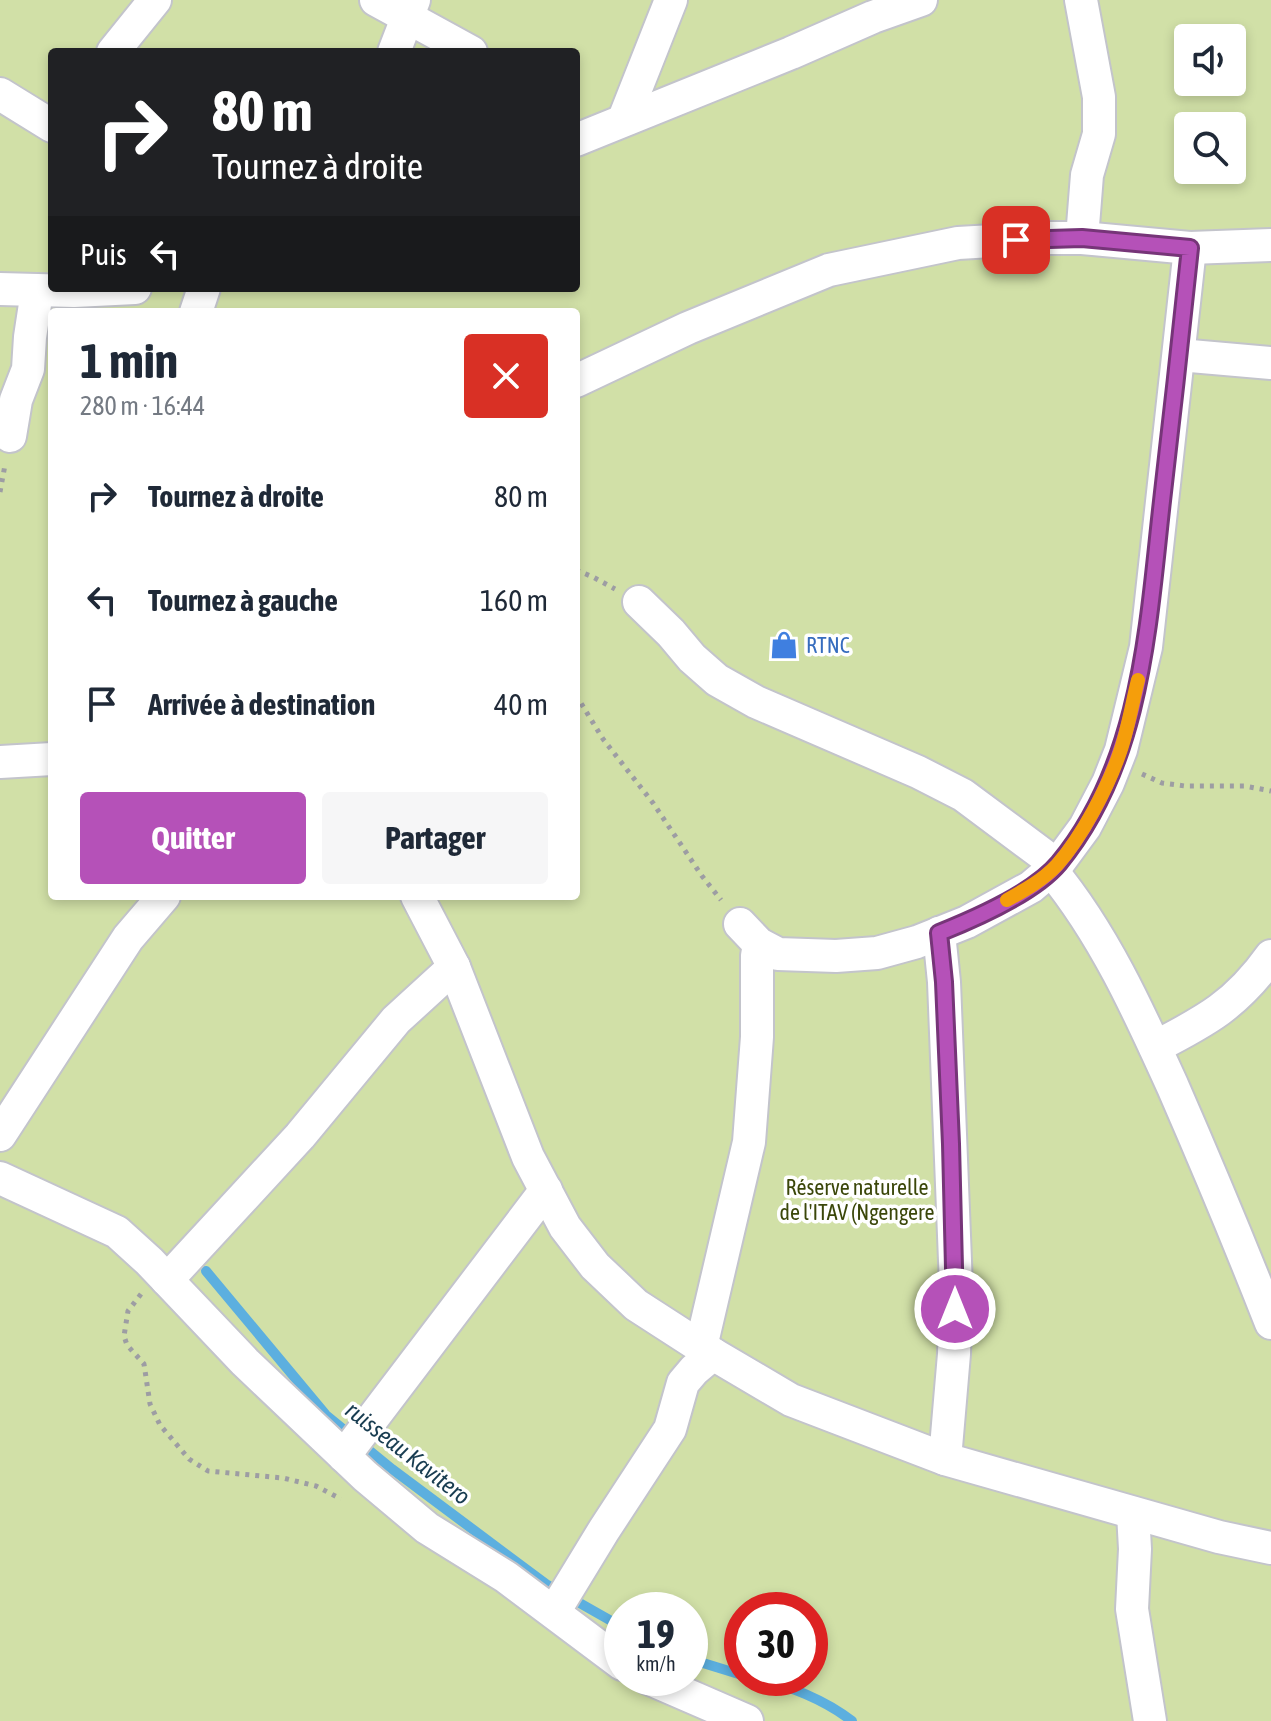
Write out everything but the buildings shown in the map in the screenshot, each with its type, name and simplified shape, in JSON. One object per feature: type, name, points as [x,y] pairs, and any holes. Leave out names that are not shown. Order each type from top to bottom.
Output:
[{"type":"street","points":[[116,48],[155,0]]},
{"type":"street","points":[[376,0],[411,8],[466,48]]},
{"type":"street","points":[[602,129],[671,0]]},
{"type":"street","points":[[602,129],[921,0]]},
{"type":"street","points":[[1081,0],[1099,97],[1099,134],[1087,175],[1082,238]]},
{"type":"street","points":[[396,48],[411,8]]},
{"type":"street","points":[[0,94],[48,124]]},
{"type":"street","points":[[580,115],[602,129]]},
{"type":"street","points":[[580,379],[688,328],[829,270],[958,243],[1082,238],[1190,248],[1271,245]]},
{"type":"street","points":[[750,934],[778,954],[836,956],[877,953],[917,942],[967,922],[1031,887],[1054,868],[1085,827],[1121,750],[1146,647],[1190,248]]},
{"type":"street","points":[[0,289],[48,291]]},
{"type":"street","points":[[10,436],[16,400],[28,369],[37,291]]},
{"type":"street","points":[[1179,355],[1271,363]]},
{"type":"street","points":[[639,602],[717,680],[756,702],[918,772],[963,795],[1054,868],[1116,970],[1155,1047],[1218,1189],[1271,1323]]},
{"type":"street","points":[[0,762],[48,759]]},
{"type":"street","points":[[0,1135],[128,938],[161,900]]},
{"type":"street","points":[[419,900],[454,967],[528,1157],[565,1227],[595,1266],[636,1305],[791,1400],[945,1459],[1219,1537],[1271,1548]]},
{"type":"street","points":[[939,933],[956,1286],[945,1459]]},
{"type":"street","points":[[554,1612],[670,1429],[683,1383],[707,1351],[749,1142],[757,1037],[757,956],[750,934]]},
{"type":"street","points":[[1155,1047],[1198,1025],[1233,1001],[1271,956]]},
{"type":"street","points":[[167,1280],[300,1136],[396,1020],[454,967]]},
{"type":"street","points":[[0,1178],[117,1232],[149,1261],[245,1362],[365,1476],[427,1528],[506,1577],[604,1650]]},
{"type":"street","points":[[344,1456],[546,1190]]},
{"type":"street","points":[[1133,1513],[1132,1609],[1150,1721]]},
{"type":"street","points":[[689,1696],[747,1721]]},
{"type":"path","points":[[580,572],[639,602]]},
{"type":"path","points":[[580,702],[603,739],[653,803],[702,876],[750,934]]},
{"type":"path","points":[[1108,783],[1122,773],[1140,773],[1162,783],[1245,786],[1271,791]]},
{"type":"green space","name":"Réserve naturelle de l'ITAV (Ngengere","points":[[0,0],[1271,0],[1271,1721],[0,1721]]},
{"type":"waterway","name":"ruisseau Kavitero","points":[[206,1271],[326,1415],[392,1469],[546,1584],[604,1617]]},
{"type":"waterway","name":"ruisseau Kavitero","points":[[708,1665],[724,1669]]},
{"type":"waterway","name":"ruisseau Kavitero","points":[[810,1696],[852,1721]]},
{"type":"slow traffic","points":[[1007,900],[1031,887],[1057,865],[1085,827],[1121,750],[1138,680]]},
{"type":"place","name":"RTNC","points":[[784,645]]},
{"type":"route","points":[[955,1309],[951,1144],[939,933],[967,922],[1031,887],[1057,865],[1085,827],[1121,750],[1146,647],[1190,248],[1082,238],[1016,240]]}]
